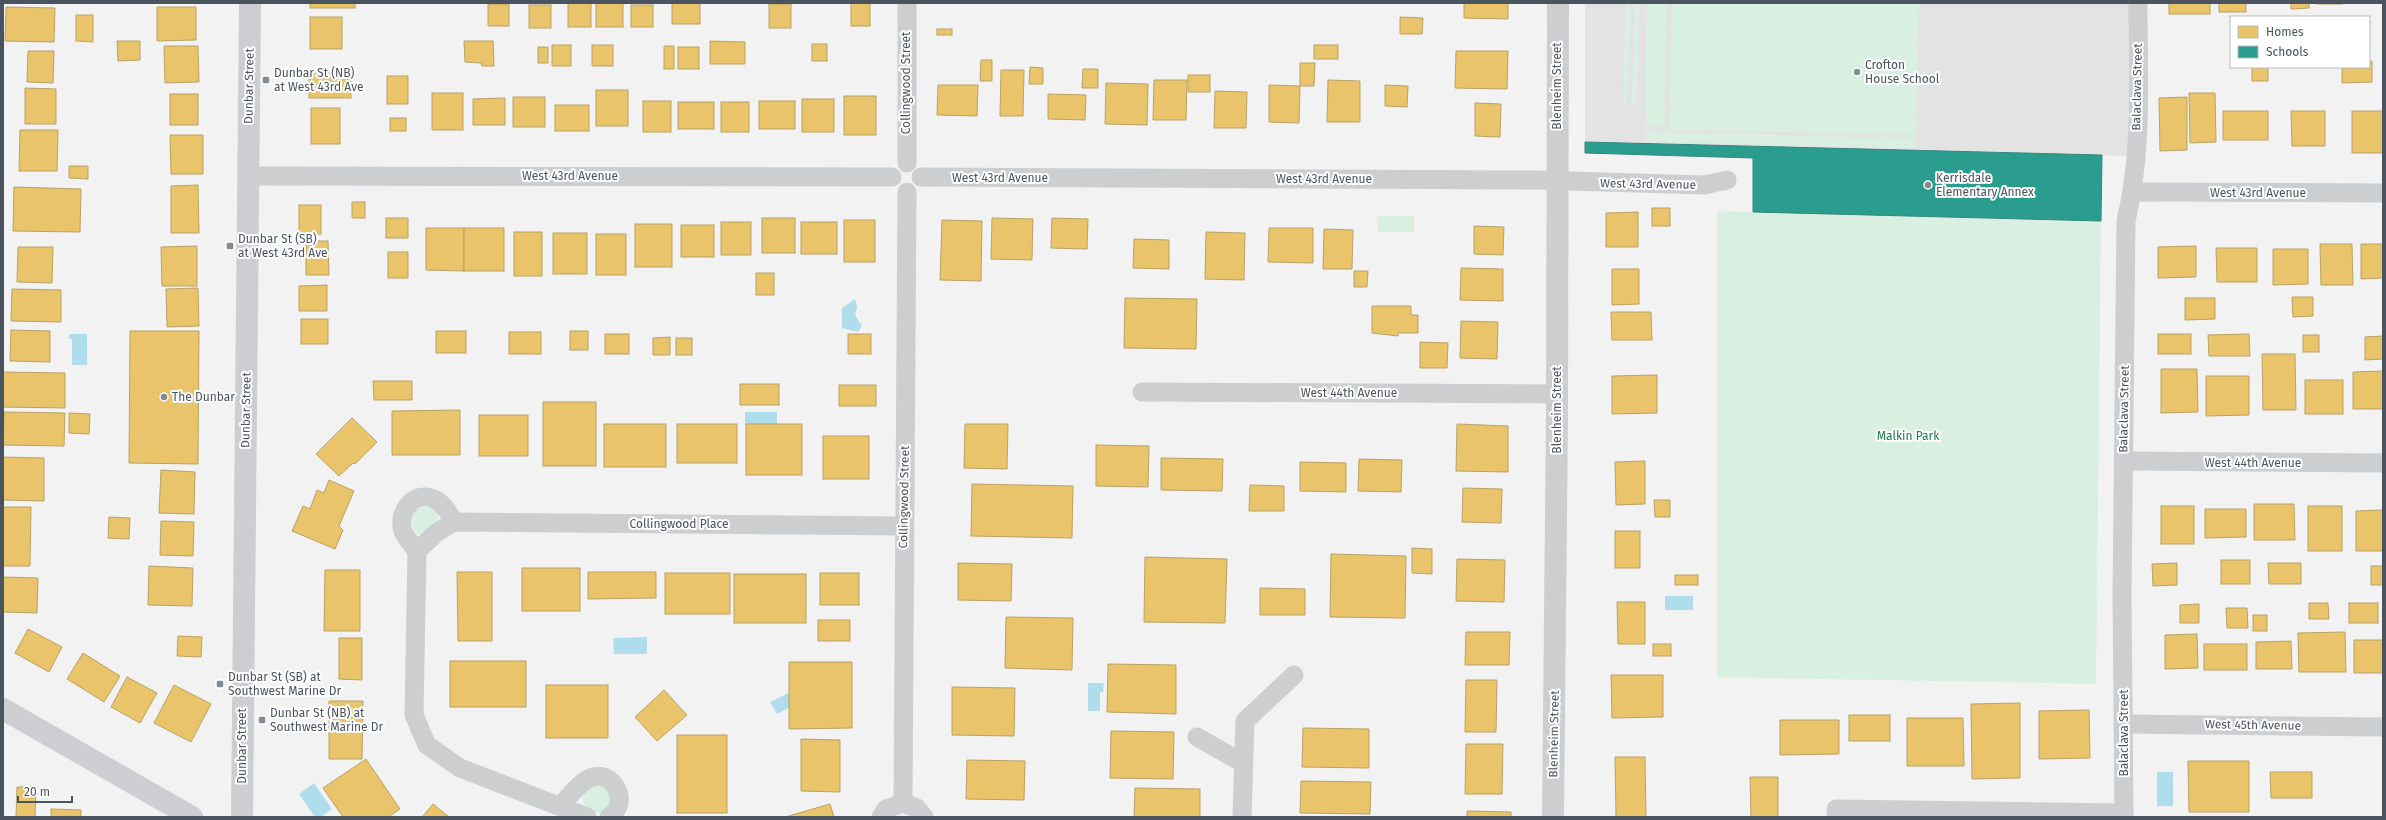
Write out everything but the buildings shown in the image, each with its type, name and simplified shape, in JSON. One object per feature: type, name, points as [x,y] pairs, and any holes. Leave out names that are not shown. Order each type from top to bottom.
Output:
[{"type":"main road","name":"Dunbar Street","points":[[242,817],[250,3]]},
{"type":"main road","points":[[3,709],[192,817]]},
{"type":"street","name":"Collingwood Street","points":[[907,3],[907,163]]},
{"type":"street","name":"Blenheim Street","points":[[1553,817],[1557,394],[1558,3]]},
{"type":"street","name":"Balaclava Street","points":[[2124,815],[2123,724],[2126,221],[2133,192],[2137,159],[2138,3]]},
{"type":"street","points":[[907,163],[916,167],[921,177],[917,187],[907,192],[896,188],[892,177],[896,167],[907,163]]},
{"type":"street","name":"West 43rd Avenue","points":[[248,176],[892,177]]},
{"type":"street","name":"West 43rd Avenue","points":[[921,177],[1557,181],[1704,185],[1727,180]]},
{"type":"street","name":"Collingwood Street","points":[[902,803],[907,192]]},
{"type":"street","name":"West 43rd Avenue","points":[[2133,192],[2383,193]]},
{"type":"street","name":"West 44th Avenue","points":[[1142,392],[1557,394]]},
{"type":"street","name":"West 44th Avenue","points":[[2124,461],[2383,463]]},
{"type":"street","points":[[417,551],[436,533],[454,522],[446,508],[433,499],[420,497],[407,505],[402,516],[403,531],[417,551],[414,715],[427,745],[460,768],[561,805],[587,817]]},
{"type":"street","name":"Collingwood Place","points":[[454,522],[904,526]]},
{"type":"street","points":[[1242,817],[1245,721],[1294,675]]},
{"type":"street","name":"West 45th Avenue","points":[[2123,724],[2383,727]]},
{"type":"street","points":[[1197,737],[1243,763]]},
{"type":"street","points":[[561,805],[588,779],[602,777],[615,784],[620,797],[617,810],[609,817]]},
{"type":"street","points":[[881,817],[886,809],[902,803],[918,808],[924,817]]},
{"type":"street","points":[[1836,817],[1836,809],[2124,815]]},
{"type":"shaded area","name":"Crofton House School","points":[[1585,3],[2130,3],[2129,156],[1585,142]]},
{"type":"green space","points":[[1626,3],[1630,3],[1627,104],[1623,104]]},
{"type":"green space","points":[[1635,3],[1640,3],[1636,104],[1632,103]]},
{"type":"green space","points":[[1647,3],[1667,3],[1664,126],[1645,126]]},
{"type":"green space","points":[[1672,3],[1919,3],[1916,135],[1669,129]]},
{"type":"green space","points":[[1645,132],[1915,138],[1915,148],[1645,142]]},
{"type":"green space","name":"Malkin Park","points":[[1717,211],[2101,221],[2096,684],[1717,677]]},
{"type":"green space","points":[[1377,216],[1414,216],[1414,232],[1378,232]]},
{"type":"green space","points":[[425,507],[431,508],[438,514],[438,521],[422,533],[417,534],[412,526],[413,517],[415,511]]},
{"type":"green space","points":[[597,785],[607,789],[611,799],[607,809],[597,813],[587,809],[583,799],[587,789]]},
{"type":"water","points":[[855,299],[857,307],[855,315],[862,326],[858,332],[842,328],[842,308]]},
{"type":"water","points":[[69,334],[87,334],[87,365],[72,365],[72,339],[69,339]]},
{"type":"water","points":[[745,412],[777,412],[777,425],[745,425]]},
{"type":"water","points":[[1665,596],[1693,596],[1693,610],[1665,610]]},
{"type":"water","points":[[647,637],[647,654],[614,654],[613,638]]},
{"type":"water","points":[[1088,683],[1104,683],[1103,692],[1100,692],[1100,711],[1088,711]]},
{"type":"water","points":[[797,689],[803,701],[777,714],[770,702]]},
{"type":"water","points":[[2157,772],[2173,772],[2173,806],[2157,806]]},
{"type":"water","points":[[314,783],[332,809],[321,817],[315,817],[299,794]]},
{"type":"place","name":"Crofton House School","points":[[1857,72]]},
{"type":"place","name":"Dunbar St (NB) at West 43rd Ave","points":[[266,80]]},
{"type":"place","name":"Kerrisdale Elementary Annex","points":[[1928,185]]},
{"type":"place","name":"Dunbar St (SB) at West 43rd Ave","points":[[230,246]]},
{"type":"place","name":"The Dunbar","points":[[164,397]]},
{"type":"place","name":"Dunbar St (SB) at Southwest Marine Dr","points":[[220,684]]},
{"type":"place","name":"Dunbar St (NB) at Southwest Marine Dr","points":[[262,720]]}]
